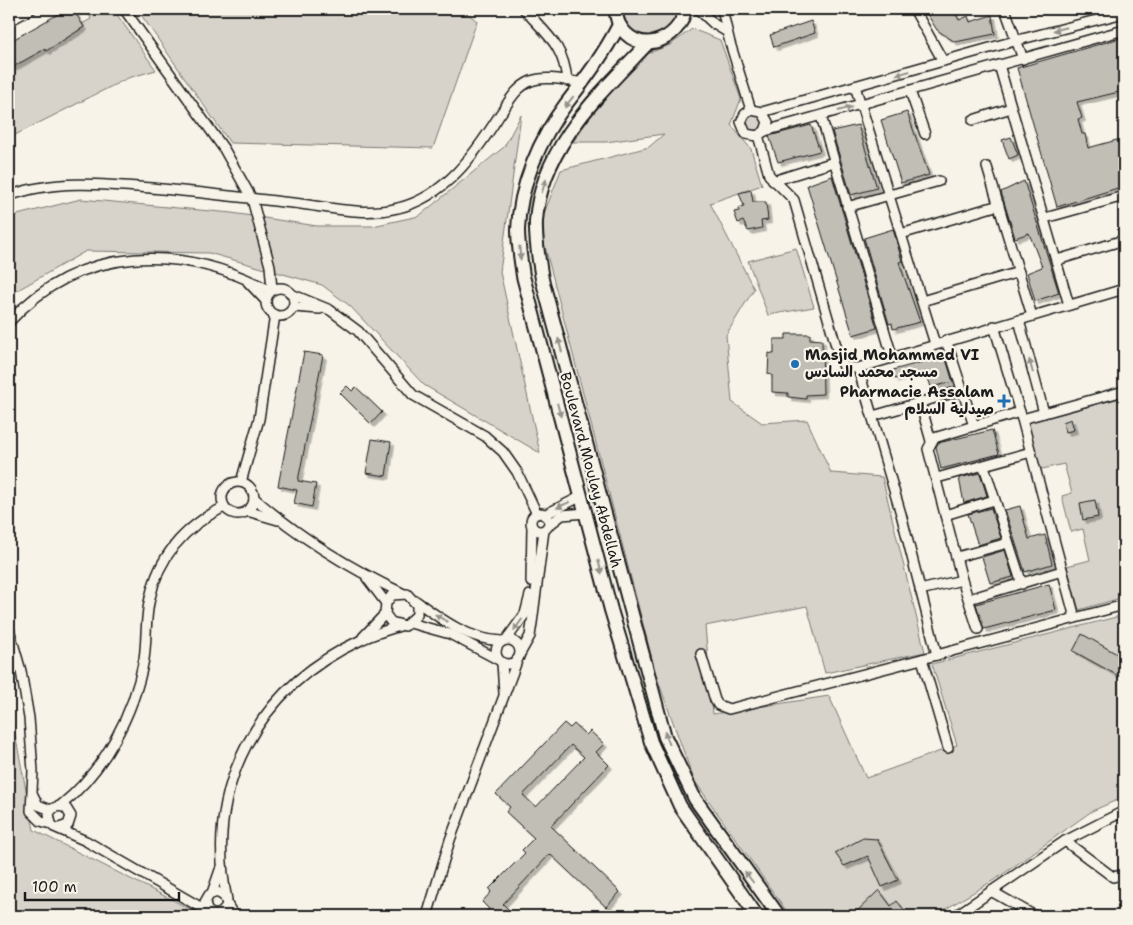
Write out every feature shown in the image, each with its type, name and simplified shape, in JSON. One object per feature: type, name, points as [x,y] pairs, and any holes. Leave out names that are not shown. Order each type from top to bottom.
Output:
[{"type":"main road","points":[[615,9],[619,25],[631,37],[648,43],[657,42],[674,34],[684,13]]},
{"type":"main road","name":"Boulevard Moulay Abdellah","points":[[619,25],[607,48],[584,83],[566,104],[543,141],[525,188],[518,230],[523,276],[642,719],[666,778],[698,834],[757,916]]},
{"type":"main road","name":"Boulevard Moulay Abdellah","points":[[648,43],[574,125],[554,156],[540,198],[536,242],[542,279],[665,737],[694,799],[779,916]]},
{"type":"street","points":[[9,21],[32,9]]},
{"type":"street","points":[[124,9],[224,149],[252,198],[270,266],[271,291],[266,301]]},
{"type":"street","points":[[524,9],[553,40],[562,54],[566,63],[567,81]]},
{"type":"street","points":[[684,13],[698,9],[714,24],[727,32]]},
{"type":"street","points":[[722,9],[727,32],[751,110]]},
{"type":"street","points":[[914,9],[943,61]]},
{"type":"street","points":[[1005,9],[1018,40],[1023,59]]},
{"type":"street","points":[[1124,13],[1018,40],[762,112],[751,110],[742,117],[742,127],[746,134],[761,133],[1124,30]]},
{"type":"street","points":[[999,66],[1070,305]]},
{"type":"street","points":[[9,196],[58,185],[96,184],[252,198],[359,211],[398,208],[420,200],[448,182],[469,160],[516,90],[533,80],[584,83]]},
{"type":"street","points":[[855,86],[935,344]]},
{"type":"street","points":[[910,91],[925,134]]},
{"type":"street","points":[[973,120],[1012,108]]},
{"type":"street","points":[[762,112],[768,122],[761,133],[769,175],[794,200],[841,362],[847,369],[858,368],[892,356],[1124,289]]},
{"type":"street","points":[[821,116],[892,356]]},
{"type":"street","points":[[773,180],[834,162]]},
{"type":"street","points":[[987,166],[1032,316]]},
{"type":"street","points":[[847,207],[939,181]]},
{"type":"street","points":[[1045,218],[1124,196]]},
{"type":"street","points":[[901,234],[999,205]]},
{"type":"street","points":[[1057,260],[1124,240]]},
{"type":"street","points":[[9,322],[43,291],[73,275],[110,262],[157,257],[181,260],[242,276],[271,291],[288,292],[330,310],[358,331],[413,395],[485,436],[503,452],[517,472],[540,514],[547,517],[534,618],[530,636],[519,657],[450,840],[427,916]]},
{"type":"street","points":[[270,266],[288,292],[293,307]]},
{"type":"street","points":[[922,301],[1019,272]]},
{"type":"street","points":[[242,276],[266,301],[268,310],[275,315],[287,314],[293,307]]},
{"type":"street","points":[[293,307],[330,310]]},
{"type":"street","points":[[241,482],[259,419],[275,315]]},
{"type":"street","points":[[1018,320],[1044,413]]},
{"type":"street","points":[[994,326],[1021,415],[1074,618]]},
{"type":"street","points":[[946,340],[974,426]]},
{"type":"street","points":[[858,368],[873,416],[937,655]]},
{"type":"street","points":[[873,416],[963,390]]},
{"type":"street","points":[[930,441],[939,436],[974,426],[1021,415],[1044,413],[1124,391]]},
{"type":"street","points":[[920,402],[930,441],[928,448],[958,557],[962,580],[978,629]]},
{"type":"street","points":[[937,478],[1030,452]]},
{"type":"street","points":[[984,466],[1022,584]]},
{"type":"street","points":[[281,521],[247,511],[232,513],[224,507],[221,497],[226,486],[236,482],[249,486],[254,498],[281,521],[366,576],[415,600],[469,635],[483,640],[515,642],[519,657]]},
{"type":"street","points":[[505,696],[496,647],[518,626],[529,603],[531,521],[540,514],[582,496]]},
{"type":"street","points":[[247,511],[254,498]]},
{"type":"street","points":[[946,514],[994,500]]},
{"type":"street","points":[[50,824],[49,819],[56,808],[78,792],[112,746],[122,727],[144,659],[149,600],[154,582],[164,560],[183,535],[201,518],[224,507]]},
{"type":"street","points":[[532,527],[538,531],[546,528],[562,515],[586,513]]},
{"type":"street","points":[[958,557],[1008,543]]},
{"type":"street","points":[[969,599],[1062,571]]},
{"type":"street","points":[[366,576],[386,603]]},
{"type":"street","points":[[920,590],[962,580]]},
{"type":"street","points":[[362,639],[385,614],[386,603],[392,595],[402,593]]},
{"type":"street","points":[[410,623],[417,615],[415,600]]},
{"type":"street","points":[[701,654],[714,700],[718,705],[729,709],[1124,605]]},
{"type":"street","points":[[385,614],[391,622],[400,626]]},
{"type":"street","points":[[9,629],[21,671],[30,718],[33,794],[31,806],[33,815],[41,821],[86,841],[187,897],[213,914],[223,912],[227,902],[220,870],[221,838],[228,789],[253,732],[271,708],[297,682],[327,658],[362,639],[410,623],[450,634],[499,661],[511,664],[519,657]]},
{"type":"street","points":[[922,659],[948,748]]},
{"type":"street","points":[[59,828],[68,825],[78,792]]},
{"type":"street","points":[[33,794],[38,805],[56,808],[70,816],[86,841]]},
{"type":"street","points":[[955,916],[1066,841],[1124,811]]},
{"type":"street","points":[[1066,841],[1113,876],[1121,875],[1124,872]]},
{"type":"street","points":[[213,914],[209,895],[220,870]]},
{"type":"street","points":[[991,891],[1035,916]]},
{"type":"street","points":[[187,897],[221,893],[234,916]]},
{"type":"shaded area","points":[[87,9],[113,9],[156,70],[128,78],[9,138],[9,64],[91,19]]},
{"type":"shaded area","points":[[137,9],[462,9],[477,21],[433,148],[230,143]]},
{"type":"shaded area","points":[[622,9],[678,9],[676,20],[670,29],[652,36],[642,34],[633,29],[626,21]]},
{"type":"shaded area","points":[[692,29],[720,40],[741,99],[731,125],[751,149],[762,185],[710,203],[754,289],[726,335],[732,402],[762,423],[807,420],[831,473],[882,477],[925,652],[825,673],[807,606],[705,626],[713,714],[829,696],[866,778],[957,745],[932,664],[1124,615],[1124,797],[1092,811],[999,877],[934,916],[790,916],[694,780],[657,678],[544,243],[543,216],[561,170],[649,147],[664,134],[606,142],[573,142],[604,96],[641,56],[670,45]]},
{"type":"shaded area","points":[[755,114],[761,117],[764,123],[761,129],[755,132],[749,129],[746,123],[749,117]]},
{"type":"shaded area","points":[[521,115],[500,272],[540,453],[424,385],[350,306],[322,285],[209,253],[86,251],[9,295],[9,217],[81,199],[232,213],[317,226],[373,226],[419,216],[504,147]]},
{"type":"shaded area","points":[[796,248],[814,307],[768,315],[748,261]]},
{"type":"shaded area","points":[[1124,397],[1124,597],[1079,610],[1067,566],[1090,560],[1083,529],[1071,532],[1062,496],[1072,493],[1064,464],[1038,470],[1026,423]]},
{"type":"shaded area","points":[[9,704],[34,830],[204,916],[9,916]]},
{"type":"building","points":[[67,9],[73,9],[84,27],[46,51],[45,49],[9,69],[9,42]]},
{"type":"building","points":[[924,9],[953,9],[959,20],[968,16],[970,22],[992,15],[995,34],[955,42],[937,30]]},
{"type":"building","points":[[811,21],[815,33],[774,47],[770,35]]},
{"type":"building","points":[[1124,37],[1124,87],[1118,89],[1119,92],[1077,102],[1082,118],[1078,119],[1082,134],[1085,134],[1088,148],[1124,138],[1124,186],[1057,207],[1017,68]]},
{"type":"building","points":[[907,112],[929,175],[901,183],[881,120]]},
{"type":"building","points":[[811,125],[820,151],[778,162],[769,136]]},
{"type":"building","points":[[858,125],[877,188],[851,195],[832,131]]},
{"type":"building","points":[[1011,137],[1018,155],[1009,159],[1002,140]]},
{"type":"building","points":[[832,176],[877,328],[853,335],[807,185]]},
{"type":"building","points":[[1024,181],[1059,293],[1035,301],[1027,273],[1042,267],[1029,233],[1015,238],[1001,192]]},
{"type":"building","points":[[751,190],[753,202],[766,202],[768,220],[761,221],[762,228],[748,231],[743,221],[738,223],[734,212],[739,211],[739,208],[744,206],[739,193]]},
{"type":"building","points":[[893,229],[902,261],[899,262],[920,322],[893,329],[892,323],[889,324],[864,238]]},
{"type":"building","name":"Masjid Mohammed VI مسجد محمد السادس","points":[[786,334],[810,334],[810,339],[822,340],[823,394],[806,395],[806,399],[788,397],[788,393],[772,392],[772,375],[768,374],[769,353],[774,354],[774,339],[786,339]]},
{"type":"building","points":[[304,352],[323,355],[298,481],[316,484],[312,507],[294,503],[297,490],[278,486]]},
{"type":"building","points":[[945,356],[953,382],[931,387],[926,372],[895,379],[893,370]]},
{"type":"building","points":[[347,386],[352,391],[356,387],[382,412],[371,424],[340,393]]},
{"type":"building","points":[[1071,419],[1074,430],[1066,432],[1063,422]]},
{"type":"building","points":[[992,430],[999,454],[941,469],[936,447],[938,443]]},
{"type":"building","points":[[372,439],[391,442],[386,476],[366,473]]},
{"type":"building","points":[[980,473],[987,496],[964,503],[959,478]]},
{"type":"building","points":[[1095,500],[1098,517],[1083,520],[1080,503]]},
{"type":"building","points":[[1020,506],[1029,539],[1045,535],[1052,564],[1025,572],[1005,510]]},
{"type":"building","points":[[991,508],[1001,538],[978,545],[968,514]]},
{"type":"building","points":[[1005,550],[1013,577],[990,583],[982,557]]},
{"type":"building","points":[[1049,584],[1056,610],[984,629],[976,604]]},
{"type":"building","points":[[1082,634],[1124,658],[1124,679],[1073,651]]},
{"type":"building","points":[[564,723],[570,728],[574,724],[586,735],[590,731],[604,744],[596,752],[609,765],[551,826],[620,892],[606,907],[550,854],[503,904],[515,916],[482,916],[489,909],[482,902],[491,892],[489,889],[525,853],[522,850],[534,838],[506,812],[510,807],[496,794]],"holes":[[[571,745],[584,757],[536,807],[523,795]]]},
{"type":"building","points":[[863,838],[877,839],[898,880],[882,887],[868,856],[844,866],[835,853]]},
{"type":"building","points":[[879,890],[891,906],[897,901],[909,916],[852,916]]},
{"type":"place","name":"Masjid Mohammed VI مسجد محمد السادس","points":[[795,364]]},
{"type":"place","name":"Pharmacie Assalam صيدلية السلام","points":[[1004,401]]}]
